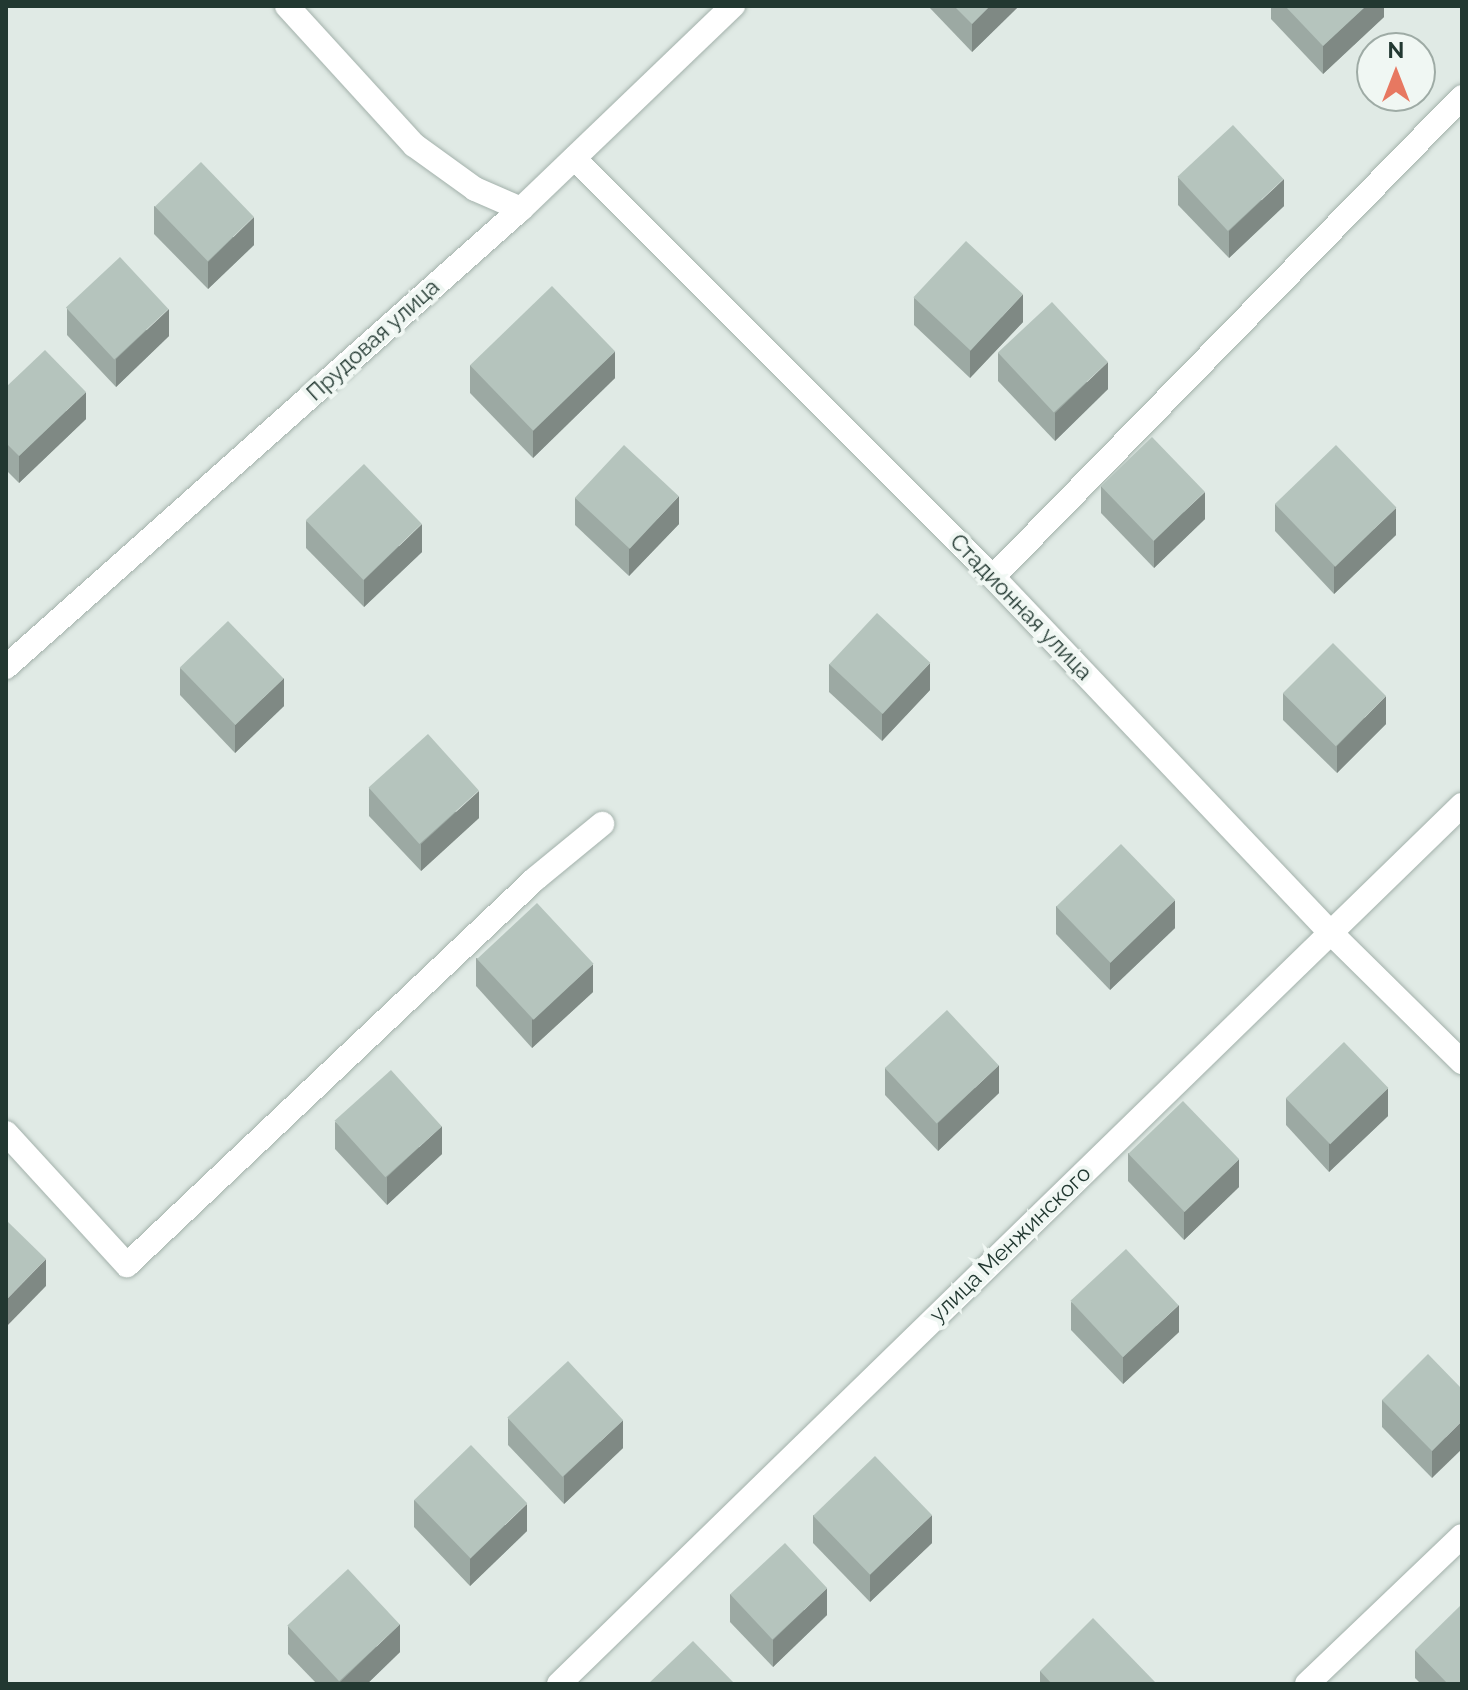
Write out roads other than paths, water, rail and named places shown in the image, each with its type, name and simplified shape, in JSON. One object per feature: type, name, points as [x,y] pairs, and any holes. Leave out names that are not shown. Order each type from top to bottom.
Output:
[{"type":"street","points":[[287,6],[414,145],[475,189],[521,209]]},
{"type":"street","name":"Прудовая улица","points":[[6,667],[521,209],[733,6]]},
{"type":"street","points":[[993,577],[1462,97]]},
{"type":"street","name":"Стадионная улица","points":[[574,158],[993,577],[1329,931],[1462,1062]]},
{"type":"street","name":"улица Менжинского","points":[[559,1684],[1329,931],[1462,805]]},
{"type":"street","points":[[6,1133],[127,1265],[535,879],[602,824]]},
{"type":"street","points":[[1307,1684],[1462,1536]]}]
